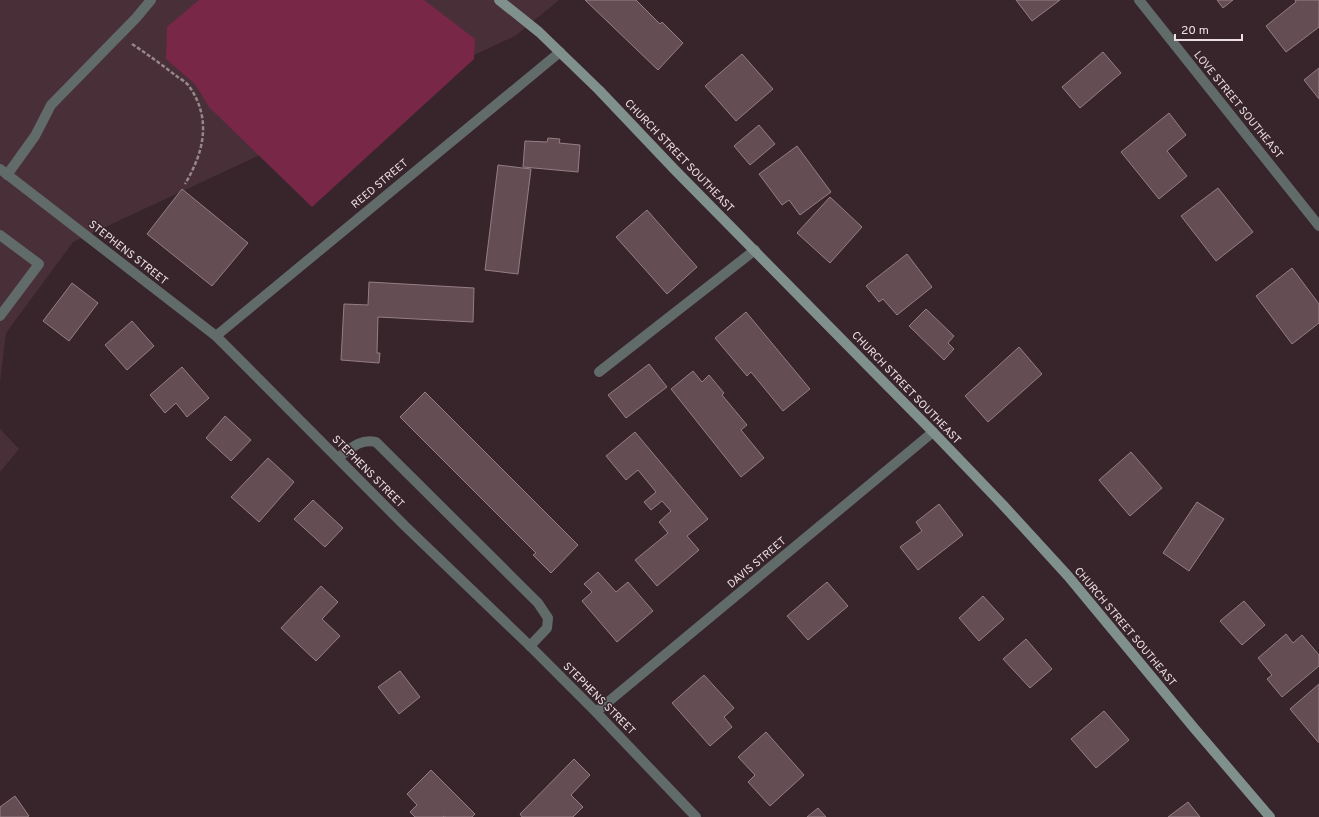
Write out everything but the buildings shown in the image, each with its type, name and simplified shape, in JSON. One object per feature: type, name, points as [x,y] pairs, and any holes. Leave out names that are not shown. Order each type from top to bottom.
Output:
[{"type":"street","points":[[4,172],[35,136],[51,105],[136,18],[151,0]]},
{"type":"street","name":"CHURCH STREET SOUTHEAST","points":[[499,0],[539,32],[560,52],[1003,505],[1068,576],[1270,817]]},
{"type":"street","name":"LOVE STREET SOUTHEAST","points":[[1139,0],[1319,226]]},
{"type":"street","name":"REED STREET","points":[[216,336],[560,52]]},
{"type":"street","name":"STEPHENS STREET","points":[[4,172],[216,336],[405,526],[530,646],[596,712],[696,817]]},
{"type":"street","points":[[0,235],[39,264],[0,316]]},
{"type":"street","points":[[599,372],[754,250]]},
{"type":"street","name":"DAVIS STREET","points":[[596,712],[933,432]]},
{"type":"street","points":[[338,458],[359,443],[369,440],[376,442],[538,603],[548,618],[547,628],[530,646]]},
{"type":"path","points":[[119,34],[189,85],[200,108],[204,130],[201,149],[192,172],[185,184]]},
{"type":"shaded area","points":[[0,0],[559,0],[515,36],[73,242],[6,333],[0,382]]},
{"type":"shaded area","points":[[199,0],[424,0],[475,39],[474,59],[312,207],[209,107],[195,84],[166,59],[167,27]]},
{"type":"shaded area","points":[[0,429],[19,449],[0,472]]}]
